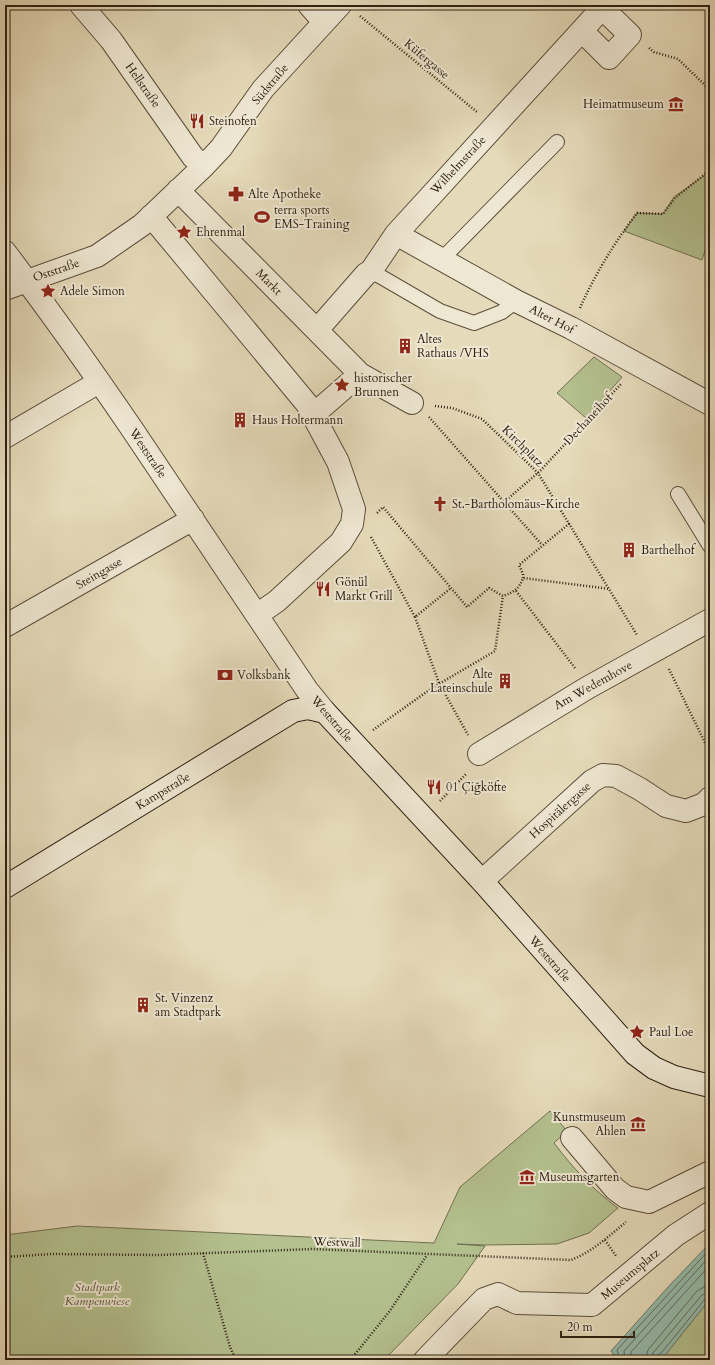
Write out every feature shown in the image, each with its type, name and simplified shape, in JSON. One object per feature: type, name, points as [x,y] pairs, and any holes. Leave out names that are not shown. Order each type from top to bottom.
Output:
[{"type":"street","name":"Hellstraße","points":[[81,5],[111,40],[193,157],[204,166]]},
{"type":"street","points":[[309,5],[324,22]]},
{"type":"street","name":"Südstraße","points":[[204,166],[221,148],[263,89],[340,5]]},
{"type":"street","points":[[582,31],[609,58],[630,35],[604,7]]},
{"type":"street","name":"Wilhelmstraße","points":[[317,330],[371,270],[396,234],[604,7]]},
{"type":"street","points":[[204,166],[151,216],[307,404],[338,462],[359,518],[352,524],[341,542],[277,601],[257,615]]},
{"type":"street","name":"Markt","points":[[178,190],[360,374],[415,403]]},
{"type":"street","name":"Oststraße","points":[[5,252],[27,280],[97,256],[151,216]]},
{"type":"street","name":"Alter Hof","points":[[396,234],[516,301],[571,328],[710,404]]},
{"type":"street","points":[[5,289],[27,280]]},
{"type":"street","name":"Weststraße","points":[[27,280],[91,387],[193,519],[307,690],[325,712],[482,881],[635,1054],[654,1068],[674,1077],[710,1086]]},
{"type":"street","points":[[313,415],[360,374]]},
{"type":"street","points":[[5,437],[91,387]]},
{"type":"street","name":"Steingasse","points":[[5,626],[193,519]]},
{"type":"street","name":"Am Wedemhove","points":[[479,754],[587,688],[657,658],[710,620]]},
{"type":"street","name":"Kampstraße","points":[[5,887],[293,712],[308,708],[325,712]]},
{"type":"street","name":"Hospitälergasse","points":[[482,881],[592,781],[603,775],[616,776],[640,789],[666,806],[686,811],[704,804],[710,798]]},
{"type":"street","points":[[572,1138],[615,1189],[626,1197],[649,1202],[710,1172]]},
{"type":"street","name":"Museumsplatz","points":[[425,1360],[484,1299],[498,1294],[517,1303],[592,1305],[676,1236],[710,1213]]},
{"type":"lane","points":[[441,260],[556,142]]},
{"type":"lane","points":[[371,270],[440,311],[474,323],[502,312],[516,301]]},
{"type":"lane","points":[[678,494],[710,546]]},
{"type":"path","name":"Küfergasse","points":[[360,15],[494,126]]},
{"type":"path","points":[[630,35],[654,52],[678,60],[710,90]]},
{"type":"path","points":[[571,328],[588,290],[624,231],[637,213],[664,214],[675,198],[710,170]]},
{"type":"path","name":"Dechaneihof","points":[[504,502],[538,473],[639,365]]},
{"type":"path","points":[[415,403],[542,546]]},
{"type":"path","name":"Kirchplatz","points":[[415,403],[452,408],[482,419],[538,473],[610,589],[657,658],[710,753]]},
{"type":"path","points":[[423,818],[464,777],[479,754],[439,684],[415,617],[359,518],[383,508],[467,607],[489,588],[503,596]]},
{"type":"path","points":[[503,596],[516,591],[520,586],[523,578],[518,565],[570,524]]},
{"type":"path","points":[[523,578],[610,589]]},
{"type":"path","points":[[415,617],[451,588]]},
{"type":"path","points":[[516,591],[577,671]]},
{"type":"path","points":[[354,744],[439,684],[495,651],[503,596]]},
{"type":"path","name":"Westwall","points":[[5,1258],[51,1254],[160,1255],[312,1249],[571,1260],[583,1256],[605,1240],[649,1202]]},
{"type":"path","points":[[203,1253],[230,1347],[236,1360]]},
{"type":"path","points":[[348,1360],[356,1353],[389,1312],[427,1255]]},
{"type":"path","points":[[706,1360],[710,1356]]},
{"type":"green space","points":[[705,175],[710,179],[710,235],[702,260],[624,231],[637,213],[663,214],[674,197]]},
{"type":"green space","points":[[594,357],[622,377],[586,418],[557,393]]},
{"type":"green space","name":"Stadtpark Kampenwiese","points":[[550,1111],[567,1131],[554,1143],[583,1178],[618,1208],[589,1233],[557,1244],[457,1244],[485,1246],[458,1284],[384,1360],[5,1360],[5,1235],[77,1226],[434,1243],[460,1187]]},
{"type":"green space","points":[[710,1299],[710,1360],[659,1360],[666,1354]]},
{"type":"water","points":[[710,1243],[710,1299],[666,1354],[659,1360],[617,1360],[611,1351],[668,1287]]},
{"type":"place","name":"Heimatmuseum","points":[[676,104]]},
{"type":"place","name":"Steinofen","points":[[197,121]]},
{"type":"place","name":"Alte Apotheke","points":[[236,194]]},
{"type":"place","name":"terra sports EMS-Training","points":[[262,217]]},
{"type":"place","name":"Ehrenmal","points":[[184,232]]},
{"type":"place","name":"Adele Simon","points":[[48,291]]},
{"type":"place","name":"Altes Rathaus /VHS","points":[[405,346]]},
{"type":"place","name":"historischer Brunnen","points":[[342,385]]},
{"type":"place","name":"Haus Holtermann","points":[[240,420]]},
{"type":"place","name":"St.-Bartholomäus-Kirche","points":[[440,504]]},
{"type":"place","name":"Barthelhof","points":[[629,550]]},
{"type":"place","name":"Gönül Markt Grill","points":[[323,589]]},
{"type":"place","name":"Volksbank","points":[[225,675]]},
{"type":"place","name":"Alte Lateinschule","points":[[505,681]]},
{"type":"place","name":"01 Çiğköfte","points":[[434,787]]},
{"type":"place","name":"St. Vinzenz am Stadtpark","points":[[143,1005]]},
{"type":"place","name":"Paul Loe","points":[[637,1032]]},
{"type":"place","name":"Kunstmuseum Ahlen","points":[[638,1124]]},
{"type":"place","name":"Museumsgarten","points":[[527,1177]]}]
